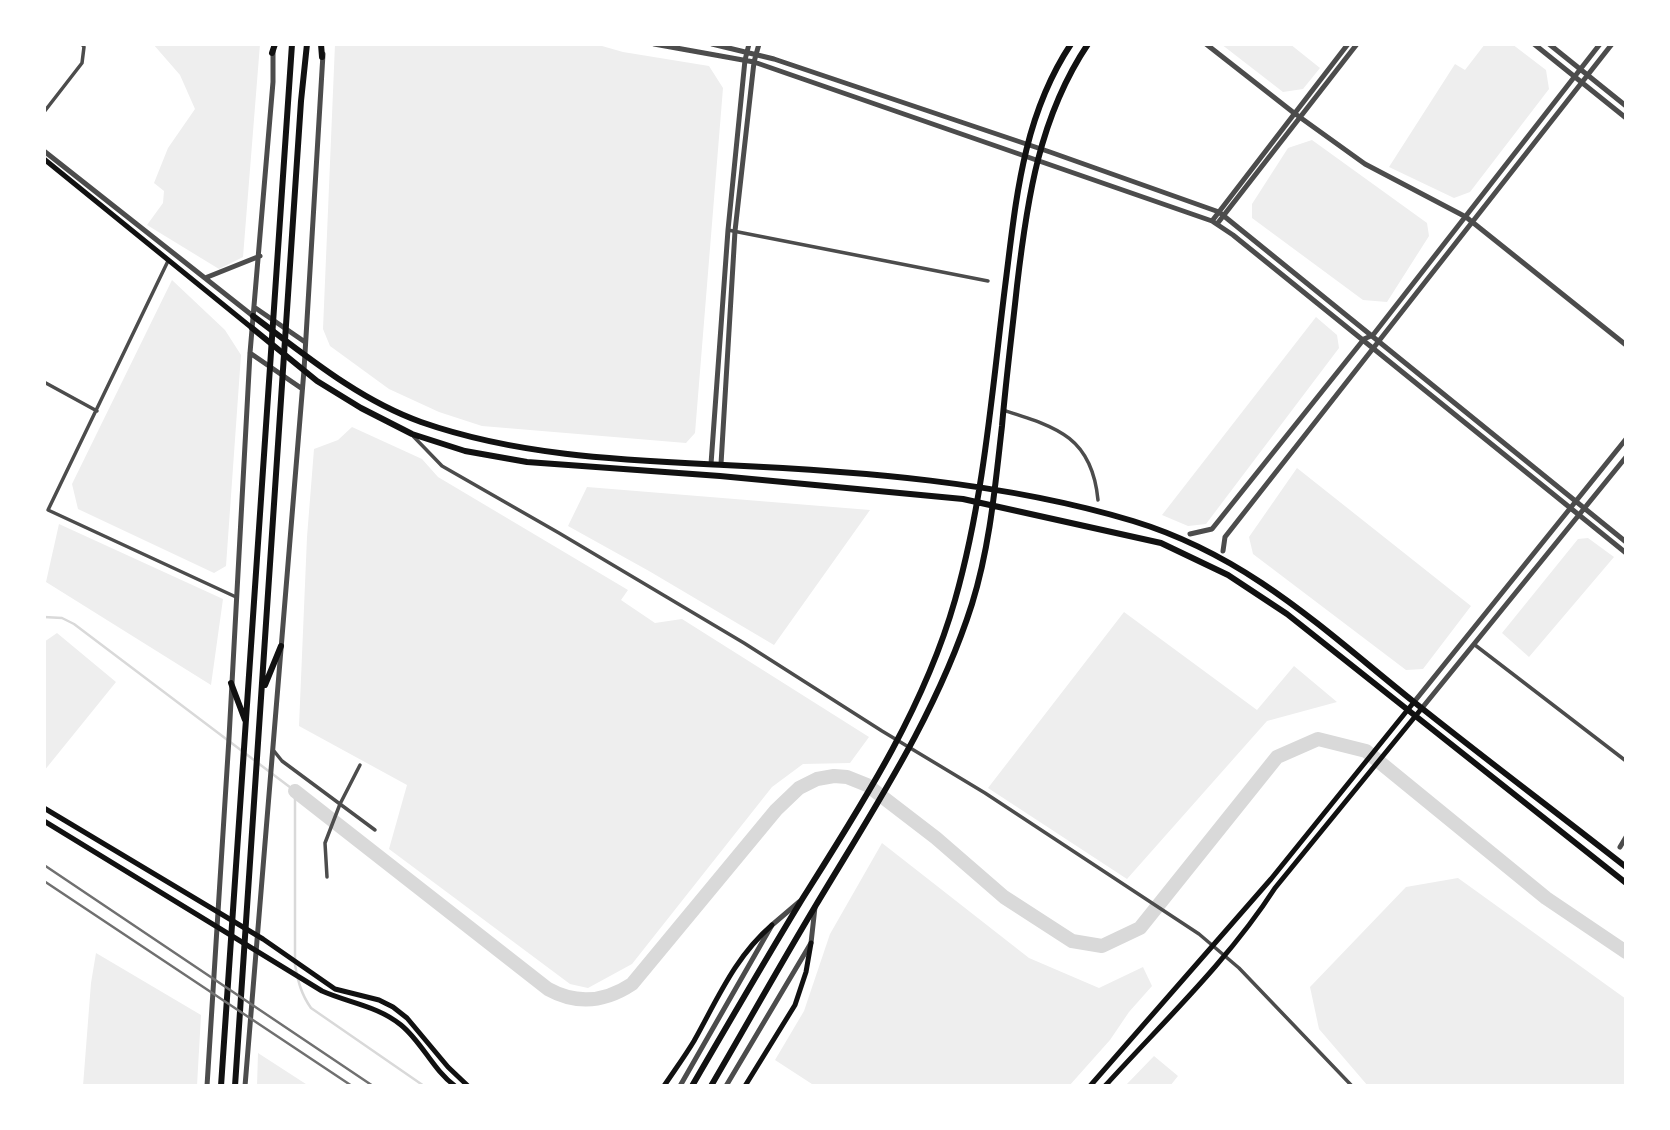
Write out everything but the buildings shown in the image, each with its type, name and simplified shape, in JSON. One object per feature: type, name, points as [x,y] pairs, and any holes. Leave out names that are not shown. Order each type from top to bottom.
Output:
[{"type":"main road","points":[[272,53],[275,44]]},
{"type":"main road","points":[[221,1086],[292,44]]},
{"type":"main road","points":[[235,1086],[307,44]]},
{"type":"main road","points":[[322,57],[323,44]]},
{"type":"main road","points":[[692,1086],[898,740],[956,599],[979,489],[1012,225],[1026,144],[1045,90],[1071,44]]},
{"type":"main road","points":[[711,1086],[911,747],[946,674],[972,603],[994,506],[1022,241],[1036,159],[1059,95],[1088,44]]},
{"type":"main road","points":[[44,159],[304,370],[361,408],[412,434],[465,451],[527,463],[720,476],[977,502],[1142,537],[1183,552],[1277,606],[1626,883]]},
{"type":"main road","points":[[253,316],[363,393],[395,411],[470,437],[520,448],[558,452],[888,476],[1070,504],[1166,532],[1220,556],[1260,579],[1293,603],[1414,702],[1626,867]]},
{"type":"main road","points":[[262,693],[281,646]]},
{"type":"main road","points":[[231,683],[246,722]]},
{"type":"main road","points":[[1090,1086],[1213,946],[1414,702]]},
{"type":"main road","points":[[1105,1086],[1225,956],[1275,888],[1422,708]]},
{"type":"main road","points":[[44,808],[263,939],[335,989],[379,1000],[393,1007],[407,1018],[448,1068],[468,1086]]},
{"type":"main road","points":[[44,821],[304,980],[337,998],[371,1007],[387,1015],[404,1027],[455,1086]]},
{"type":"main road","points":[[664,1086],[692,1045],[739,959],[753,941],[772,925]]},
{"type":"main road","points":[[745,1086],[795,1004],[806,972],[811,943]]},
{"type":"street","points":[[44,112],[82,63],[82,44]]},
{"type":"street","points":[[654,44],[754,62],[1215,222],[1376,348],[1626,553]]},
{"type":"street","points":[[712,44],[748,47],[756,53],[1040,148],[1222,213],[1626,542]]},
{"type":"street","points":[[721,464],[732,231],[754,62],[759,44]]},
{"type":"street","points":[[1206,44],[1297,116],[1381,174],[1473,222],[1626,345]]},
{"type":"street","points":[[1297,116],[1348,44]]},
{"type":"street","points":[[1215,222],[1357,44]]},
{"type":"street","points":[[1534,44],[1626,118]]},
{"type":"street","points":[[1549,44],[1626,106]]},
{"type":"street","points":[[1190,534],[1212,529],[1364,339],[1373,335],[1600,44]]},
{"type":"street","points":[[1223,551],[1225,537],[1612,44]]},
{"type":"street","points":[[711,464],[748,47]]},
{"type":"street","points":[[207,1086],[229,753],[250,353],[273,82],[272,53]]},
{"type":"street","points":[[245,1086],[304,370],[322,57]]},
{"type":"street","points":[[44,151],[253,316]]},
{"type":"street","points":[[732,231],[988,281]]},
{"type":"street","points":[[205,278],[260,256]]},
{"type":"street","points":[[169,260],[48,510],[236,597]]},
{"type":"street","points":[[254,307],[306,342]]},
{"type":"street","points":[[250,353],[301,388]]},
{"type":"street","points":[[44,382],[97,411]]},
{"type":"street","points":[[1003,410],[1040,422],[1063,433],[1077,445],[1089,462],[1096,479],[1098,500]]},
{"type":"street","points":[[412,434],[442,466],[732,636],[1067,845],[1168,913],[1225,956],[1352,1086]]},
{"type":"street","points":[[1414,702],[1626,439]]},
{"type":"street","points":[[1422,708],[1626,457]]},
{"type":"street","points":[[1475,645],[1626,761]]},
{"type":"street","points":[[272,749],[282,761],[375,830]]},
{"type":"street","points":[[327,877],[325,843],[340,804],[360,765]]},
{"type":"street","points":[[1620,846],[1626,837]]},
{"type":"street","points":[[680,1086],[772,925],[804,897]]},
{"type":"street","points":[[726,1086],[811,943],[815,906]]},
{"type":"shaded area","points":[[153,44],[260,44],[243,257],[219,269],[147,225],[163,203],[164,191],[154,183],[168,148],[195,109],[180,75]]},
{"type":"shaded area","points":[[335,44],[595,44],[623,52],[709,66],[723,88],[695,433],[686,443],[482,426],[439,412],[389,389],[330,346],[323,329]]},
{"type":"shaded area","points":[[1221,44],[1290,44],[1320,68],[1303,89],[1283,92]]},
{"type":"shaded area","points":[[1485,44],[1512,44],[1546,70],[1549,89],[1470,192],[1454,198],[1389,167],[1455,64],[1465,70]]},
{"type":"shaded area","points":[[1312,140],[1427,223],[1429,236],[1387,302],[1363,300],[1252,218],[1252,204],[1288,148]]},
{"type":"shaded area","points":[[172,280],[225,330],[241,355],[226,566],[214,573],[78,509],[72,484]]},
{"type":"shaded area","points":[[1316,317],[1337,335],[1339,348],[1206,524],[1188,526],[1162,515]]},
{"type":"shaded area","points":[[352,427],[422,459],[438,477],[628,590],[621,600],[655,623],[682,619],[869,737],[850,763],[803,764],[772,787],[632,964],[588,988],[570,984],[389,849],[407,785],[299,726],[307,537],[314,449],[338,440]]},
{"type":"shaded area","points":[[1297,468],[1471,606],[1423,669],[1406,670],[1253,554],[1249,537]]},
{"type":"shaded area","points":[[587,487],[870,510],[774,645],[568,526]]},
{"type":"shaded area","points":[[59,524],[223,599],[211,685],[46,582]]},
{"type":"shaded area","points":[[1588,538],[1614,557],[1529,657],[1502,633],[1578,539]]},
{"type":"shaded area","points":[[1124,612],[1257,710],[1294,666],[1337,702],[1267,721],[1127,879],[988,788]]},
{"type":"shaded area","points":[[57,633],[116,682],[44,771],[44,642]]},
{"type":"shaded area","points":[[882,843],[1029,958],[1099,988],[1143,967],[1152,986],[1129,1012],[1110,1040],[1069,1086],[815,1086],[775,1060],[804,1011],[830,934]]},
{"type":"shaded area","points":[[1458,878],[1626,999],[1626,1086],[1368,1086],[1319,1029],[1310,987],[1406,887]]},
{"type":"shaded area","points":[[96,953],[201,1015],[197,1086],[83,1086]]},
{"type":"shaded area","points":[[258,1053],[309,1086],[257,1086]]},
{"type":"shaded area","points":[[1154,1056],[1178,1076],[1170,1086],[1125,1086]]},
{"type":"waterway","points":[[44,617],[62,618],[74,624],[295,791],[295,965],[302,992],[311,1008],[424,1086]]},
{"type":"waterway","points":[[295,791],[548,989],[570,998],[591,999],[612,995],[632,984],[776,810],[799,788],[817,779],[847,777],[867,785],[936,838],[1004,897],[1072,941],[1102,946],[1140,928],[1277,757],[1318,739],[1366,751],[1546,898],[1626,952]]},
{"type":"railway","points":[[44,865],[373,1086]]},
{"type":"railway","points":[[44,881],[352,1086]]}]
